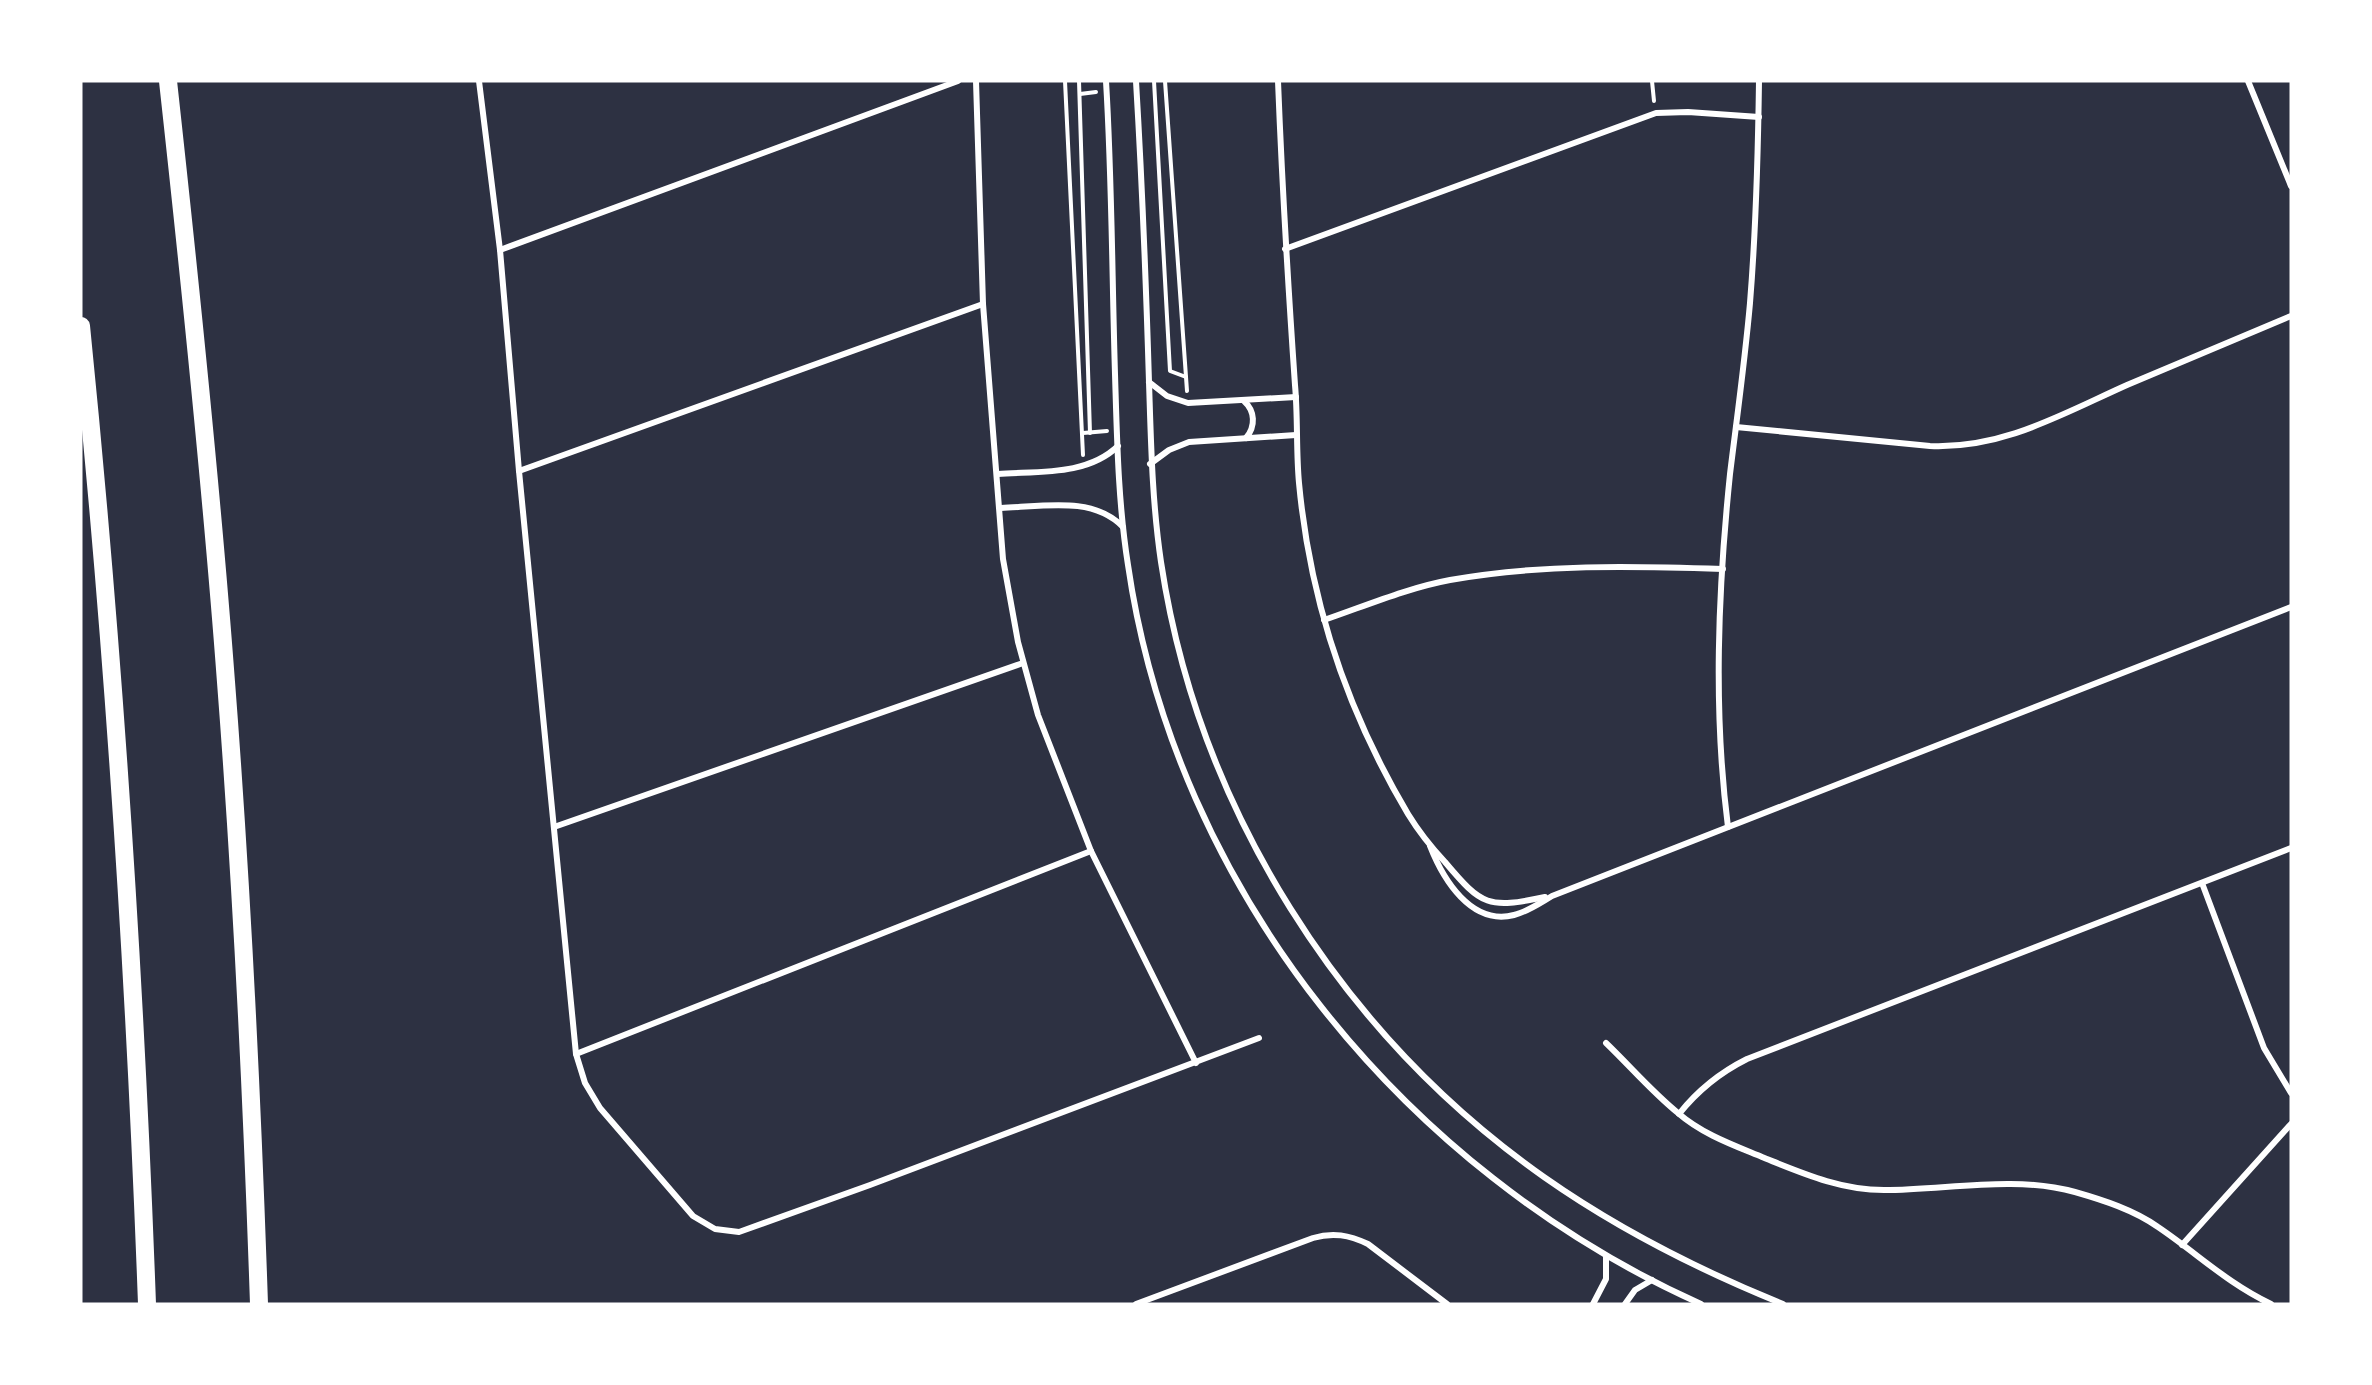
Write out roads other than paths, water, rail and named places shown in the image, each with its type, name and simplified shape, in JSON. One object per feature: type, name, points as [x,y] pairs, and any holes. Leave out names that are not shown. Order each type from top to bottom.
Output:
[{"type":"highway","points":[[168,81],[209,471],[226,683],[243,942],[259,1304]]},
{"type":"highway","points":[[81,326],[113,680],[128,891],[147,1304]]},
{"type":"street","points":[[479,81],[500,250],[519,471],[576,1054],[585,1083],[596,1102],[693,1216],[715,1229],[739,1232],[1259,1038]]},
{"type":"street","points":[[500,250],[958,81]]},
{"type":"street","points":[[976,81],[983,304],[1001,508],[1003,559],[1023,663],[1050,750],[1091,850],[1196,1063]]},
{"type":"street","points":[[1106,81],[1117,430],[1123,527],[1143,646],[1167,729],[1199,809],[1218,847],[1283,954],[1313,996],[1395,1092],[1433,1130],[1516,1198],[1606,1256],[1701,1304]]},
{"type":"street","points":[[1136,81],[1149,382],[1150,464],[1155,518],[1171,614],[1182,661],[1211,752],[1230,797],[1271,877],[1347,989],[1438,1089],[1506,1149],[1542,1176],[1657,1247],[1730,1282],[1783,1304]]},
{"type":"street","points":[[1278,81],[1285,249],[1304,528],[1324,620],[1345,684],[1370,746],[1391,785],[1430,846],[1464,886],[1479,897],[1503,904],[1552,896]]},
{"type":"street","points":[[1728,827],[1721,775],[1719,714],[1722,569],[1750,303],[1758,179],[1759,81]]},
{"type":"street","points":[[2248,81],[2291,186]]},
{"type":"street","points":[[1285,249],[1656,113],[1688,112],[1759,117]]},
{"type":"street","points":[[519,471],[983,304]]},
{"type":"street","points":[[1736,427],[1930,446],[1957,446],[1986,442],[2046,421],[2291,316]]},
{"type":"street","points":[[1149,382],[1167,396],[1188,403],[1296,397]]},
{"type":"street","points":[[1244,401],[1249,405],[1254,419],[1250,433],[1245,438]]},
{"type":"street","points":[[1150,464],[1169,450],[1190,442],[1296,435]]},
{"type":"street","points":[[998,474],[1084,467],[1101,459],[1118,446]]},
{"type":"street","points":[[1001,508],[1084,506],[1106,513],[1123,527]]},
{"type":"street","points":[[1324,620],[1419,587],[1480,576],[1605,567],[1722,569]]},
{"type":"street","points":[[1430,846],[1438,867],[1454,891],[1484,914],[1504,917],[1514,915],[1552,896],[2291,607]]},
{"type":"street","points":[[554,827],[1023,663]]},
{"type":"street","points":[[1678,1114],[1703,1087],[1731,1067],[1747,1059],[2291,848]]},
{"type":"street","points":[[576,1054],[1091,850]]},
{"type":"street","points":[[2202,883],[2264,1048],[2291,1093]]},
{"type":"street","points":[[1606,1043],[1678,1114],[1729,1144],[1834,1184],[1883,1190],[2010,1183],[2041,1185],[2102,1200],[2130,1211],[2157,1226],[2236,1285],[2271,1304]]},
{"type":"street","points":[[2182,1245],[2291,1124]]},
{"type":"street","points":[[1136,1304],[1312,1238],[1334,1234],[1357,1238],[1368,1244],[1447,1304]]},
{"type":"street","points":[[1593,1304],[1606,1279],[1606,1256]]},
{"type":"street","points":[[1625,1304],[1635,1290],[1652,1280]]}]
